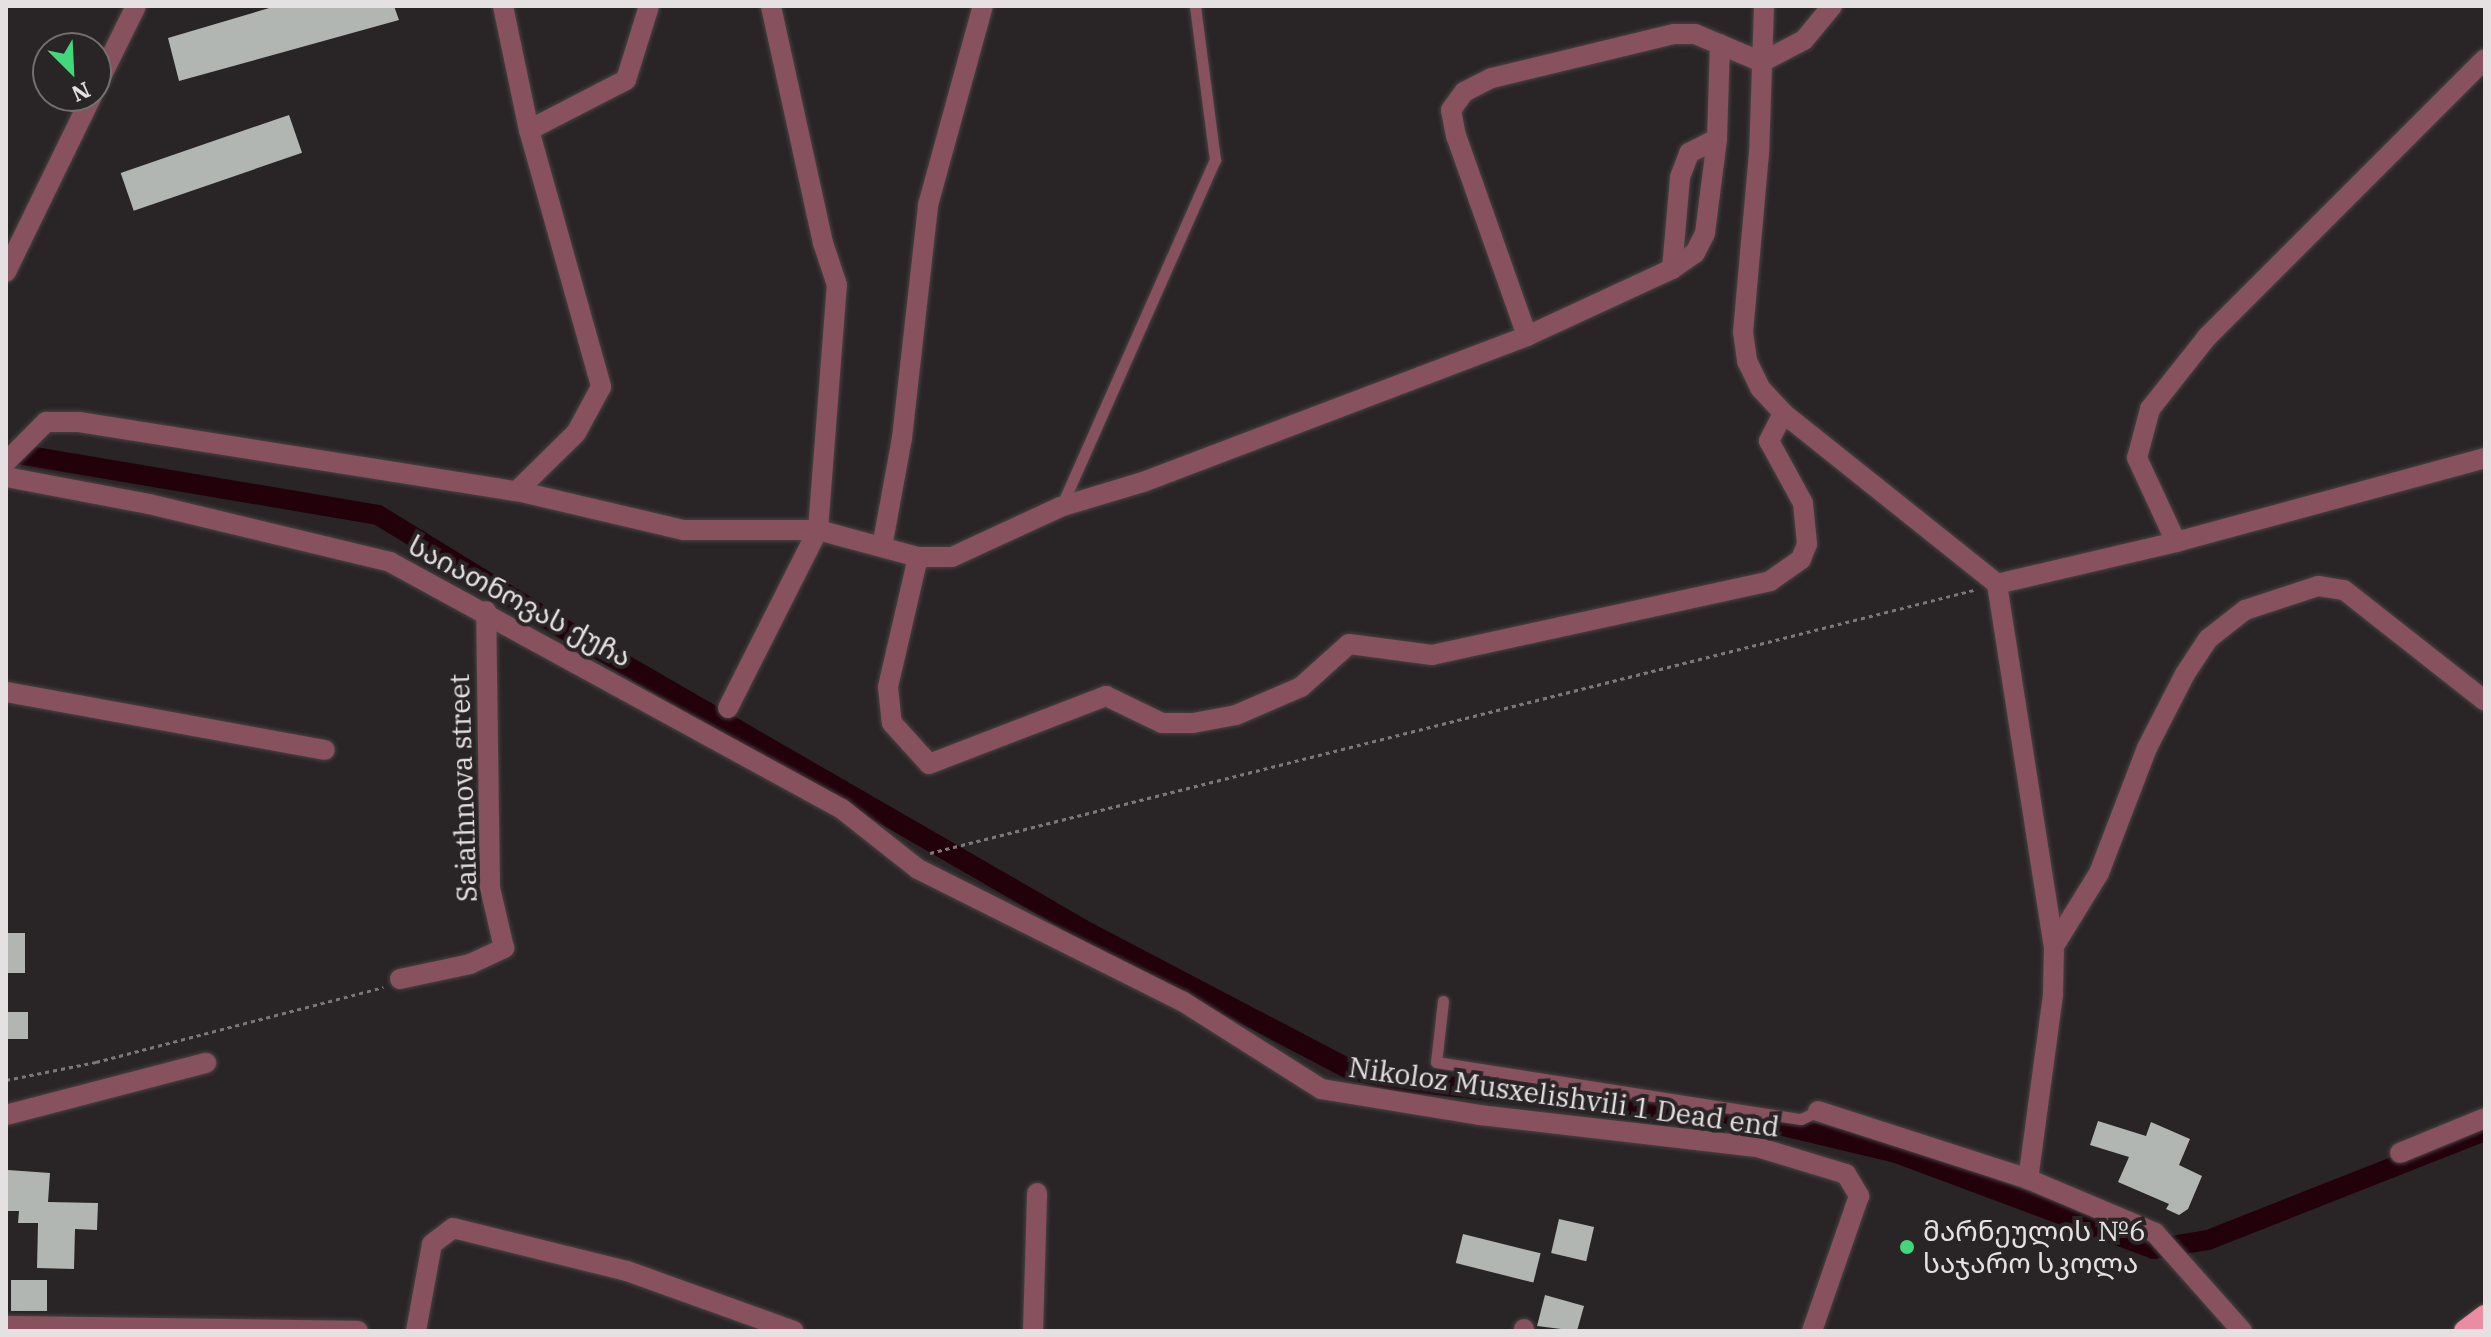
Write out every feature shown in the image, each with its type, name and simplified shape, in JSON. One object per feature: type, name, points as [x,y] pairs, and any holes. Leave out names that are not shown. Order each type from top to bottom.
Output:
[{"type":"highway","points":[[2465,1331],[2485,1316]]},
{"type":"street","points":[[112,55],[136,6]]},
{"type":"street","points":[[503,6],[529,130],[601,387],[576,433],[517,491]]},
{"type":"street","points":[[529,130],[626,80],[649,6]]},
{"type":"street","points":[[728,708],[818,530],[837,285],[823,243],[771,6]]},
{"type":"street","points":[[882,547],[902,438],[928,205],[983,6]]},
{"type":"street","points":[[1764,6],[1743,332],[1747,361],[1783,413],[1997,584],[2054,946],[2053,995],[2028,1179]]},
{"type":"street","points":[[1762,62],[1804,40],[1832,6]]},
{"type":"street","points":[[1527,336],[1451,110],[1464,92],[1508,74],[1674,34],[1695,34],[1762,62]]},
{"type":"street","points":[[6,462],[21,443],[46,422],[79,422],[517,491],[683,530],[818,530],[918,557],[952,557],[980,547],[1060,507],[1143,482],[1527,336],[1672,269],[1695,253],[1705,233],[1717,139],[1720,44]]},
{"type":"street","points":[[2176,542],[2137,458],[2150,409],[2207,337],[2485,59]]},
{"type":"street","points":[[6,272],[84,112]]},
{"type":"street","points":[[1672,269],[1680,177],[1689,153],[1717,139]]},
{"type":"street","points":[[918,557],[888,687],[892,723],[929,764],[1106,696],[1162,723],[1193,723],[1236,715],[1301,687],[1349,644],[1432,655],[1770,581],[1801,559],[1807,544],[1803,503],[1769,441],[1783,413]]},
{"type":"street","points":[[1997,584],[2176,542],[2485,458]]},
{"type":"street","name":"საიათნოვას ქუჩა","points":[[6,477],[149,504],[390,562],[486,611],[842,809],[919,863]]},
{"type":"street","points":[[2054,946],[2099,873],[2147,748],[2185,674],[2208,639],[2245,610],[2318,586],[2344,590],[2485,701]]},
{"type":"street","name":"Saiathnova street","points":[[400,979],[470,964],[504,948],[490,888],[486,611]]},
{"type":"street","points":[[6,692],[325,750]]},
{"type":"street","name":"Nikoloz Musxelishvili 1 Dead end","points":[[919,863],[1182,1001],[1339,1095],[1757,1147],[1846,1174],[1859,1196],[1812,1331]]},
{"type":"street","points":[[6,1115],[206,1063]]},
{"type":"street","points":[[1818,1111],[2028,1179],[2155,1233],[2192,1269],[2242,1331]]},
{"type":"street","points":[[2400,1153],[2485,1118]]},
{"type":"street","points":[[1033,1331],[1037,1193]]},
{"type":"street","points":[[416,1331],[432,1244],[453,1228],[627,1271],[794,1331]]},
{"type":"street","points":[[6,1326],[358,1331]]},
{"type":"lane","points":[[1060,507],[1215,160],[1195,6]]},
{"type":"lane","points":[[1443,1001],[1436,1062],[1801,1119],[1818,1111]]},
{"type":"path","points":[[919,863],[1003,836],[1997,584]]},
{"type":"path","points":[[6,1080],[96,1062],[400,979]]},
{"type":"building","points":[[276,6],[394,6],[399,20],[179,81],[168,38]]},
{"type":"building","points":[[289,115],[302,153],[134,211],[121,173]]},
{"type":"building","points":[[6,933],[25,933],[25,973],[6,973]]},
{"type":"building","points":[[6,1012],[28,1012],[28,1039],[6,1039]]},
{"type":"building","points":[[2098,1121],[2146,1136],[2151,1122],[2190,1139],[2179,1165],[2202,1176],[2188,1209],[2179,1215],[2166,1209],[2169,1204],[2118,1182],[2129,1157],[2090,1145]]},
{"type":"building","points":[[8,1170],[50,1173],[48,1202],[98,1203],[97,1230],[75,1229],[74,1269],[37,1268],[38,1223],[18,1223],[19,1211],[6,1211]]},
{"type":"building","points":[[1559,1219],[1594,1227],[1586,1261],[1551,1253]]},
{"type":"building","points":[[1463,1234],[1541,1253],[1533,1282],[1456,1263]]},
{"type":"building","points":[[11,1280],[47,1280],[47,1311],[11,1311]]},
{"type":"building","points":[[1545,1295],[1584,1306],[1577,1331],[1537,1326]]},
{"type":"waterway","points":[[6,452],[378,515],[582,640],[1084,930],[1351,1070],[1395,1081],[1738,1115],[1896,1153],[2154,1249],[2208,1240],[2485,1131]]},
{"type":"place","name":"მარნეულის №6 საჯარო სკოლა","points":[[1907,1247]]}]
